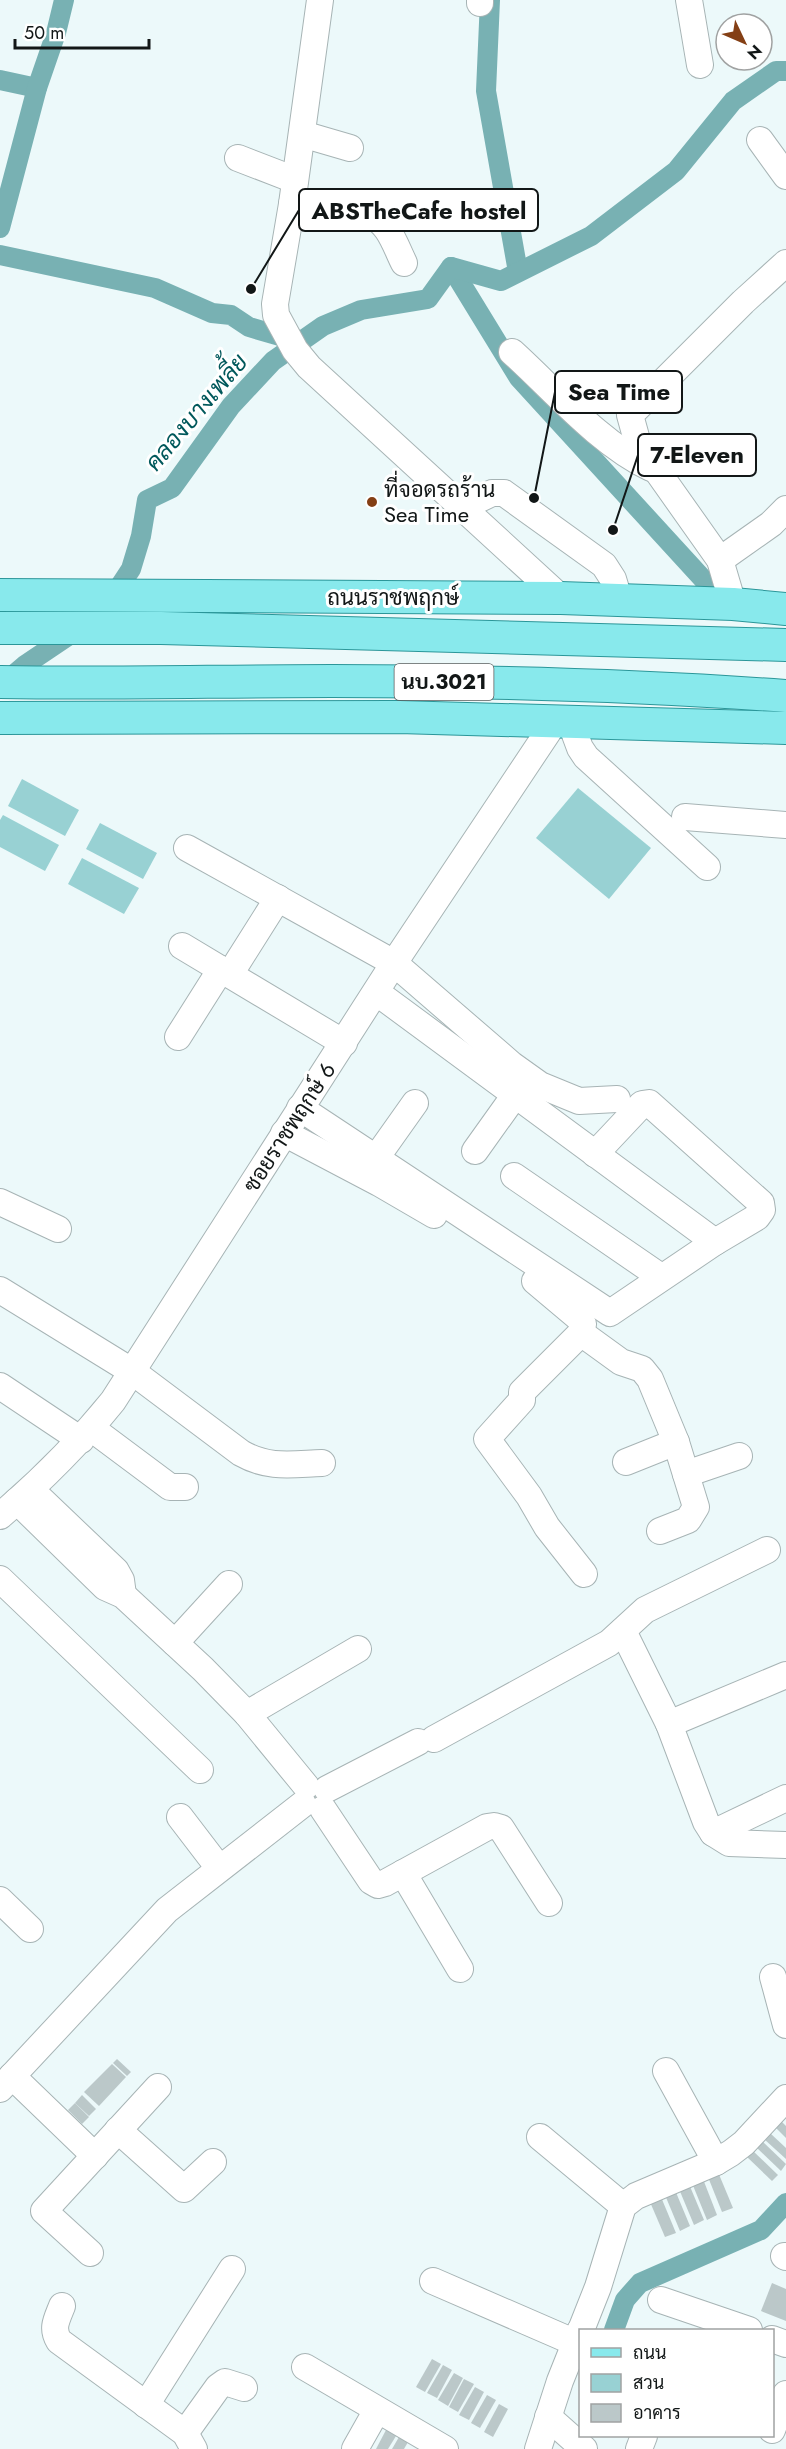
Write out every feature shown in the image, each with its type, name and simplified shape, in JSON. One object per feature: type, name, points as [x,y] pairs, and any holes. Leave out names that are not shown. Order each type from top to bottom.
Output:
[{"type":"main road","name":"ถนนราชพฤกษ์","points":[[0,595],[619,599],[733,604],[786,609]]},
{"type":"main road","name":"ถนนราชพฤกษ์","points":[[3,628],[161,628],[786,645]]},
{"type":"main road","name":"นบ.3021","points":[[0,682],[331,681],[578,684],[786,696]]},
{"type":"main road","name":"นบ.3021","points":[[0,718],[62,720],[399,717],[786,728]]},
{"type":"street","points":[[320,0],[302,134],[276,295],[276,315],[295,350],[309,367],[561,598]]},
{"type":"street","points":[[689,0],[700,65]]},
{"type":"street","points":[[302,134],[350,148]]},
{"type":"street","points":[[760,140],[786,176]]},
{"type":"street","points":[[238,158],[293,192],[378,218],[384,224],[404,263]]},
{"type":"street","points":[[733,604],[720,560],[638,444],[630,415],[743,302],[786,263]]},
{"type":"street","points":[[512,351],[629,458],[659,472]]},
{"type":"street","points":[[463,507],[492,493],[504,493],[604,565],[614,579],[619,599]]},
{"type":"street","points":[[720,560],[771,524],[786,509]]},
{"type":"street","points":[[563,720],[586,757],[707,867]]},
{"type":"street","name":"ซอยราชพฤกษ์ 6","points":[[16,1502],[86,1434],[133,1372],[394,963],[563,720]]},
{"type":"street","points":[[685,817],[786,825]]},
{"type":"street","points":[[187,848],[394,963],[512,1065],[540,1084],[579,1101],[617,1099]]},
{"type":"street","points":[[177,1037],[278,898]]},
{"type":"street","points":[[182,946],[229,966],[344,1043]]},
{"type":"street","points":[[376,992],[715,1242]]},
{"type":"street","points":[[475,1151],[515,1095]]},
{"type":"street","points":[[376,1158],[415,1103]]},
{"type":"street","points":[[300,1108],[610,1313],[661,1277],[757,1217],[762,1210],[761,1203],[649,1103],[642,1104],[595,1154]]},
{"type":"street","points":[[284,1133],[404,1198],[529,1276],[579,1318],[583,1324],[581,1333],[523,1391],[522,1400],[487,1439],[529,1496],[548,1527],[584,1574]]},
{"type":"street","points":[[514,1176],[661,1277]]},
{"type":"street","points":[[0,1202],[58,1229]]},
{"type":"street","points":[[0,1290],[133,1372],[241,1453],[257,1462],[275,1465],[322,1463]]},
{"type":"street","points":[[581,1333],[621,1362],[642,1369],[650,1379],[676,1442],[696,1507],[688,1520],[660,1531]]},
{"type":"street","points":[[0,1386],[86,1434],[170,1487],[185,1486]]},
{"type":"street","points":[[626,1462],[676,1442]]},
{"type":"street","points":[[686,1474],[739,1456]]},
{"type":"street","points":[[16,1502],[105,1587],[123,1595],[247,1714],[315,1797],[371,1881],[378,1885],[487,1827],[494,1826],[506,1833],[549,1903]]},
{"type":"street","points":[[95,2156],[6,2083],[167,1910],[219,1868],[315,1797],[426,1741],[609,1643],[645,1610],[767,1551]]},
{"type":"street","points":[[0,1579],[200,1770]]},
{"type":"street","points":[[175,1643],[229,1584]]},
{"type":"street","points":[[623,1630],[669,1724],[706,1822],[713,1833],[729,1843],[786,1845]]},
{"type":"street","points":[[247,1714],[358,1649]]},
{"type":"street","points":[[669,1724],[786,1675]]},
{"type":"street","points":[[713,1833],[786,1798]]},
{"type":"street","points":[[180,1817],[219,1868]]},
{"type":"street","points":[[404,1873],[460,1969]]},
{"type":"street","points":[[0,1900],[30,1929]]},
{"type":"street","points":[[773,1977],[786,2023]]},
{"type":"street","points":[[666,2071],[716,2162]]},
{"type":"street","points":[[90,2253],[44,2211],[158,2087]]},
{"type":"street","points":[[581,2329],[598,2287],[623,2206],[636,2196],[716,2162],[744,2143],[786,2098]]},
{"type":"street","points":[[118,2130],[184,2189],[213,2162]]},
{"type":"street","points":[[540,2137],[623,2206]]},
{"type":"street","points":[[146,2404],[232,2268]]},
{"type":"street","points":[[433,2281],[579,2335],[566,2433],[538,2449]]},
{"type":"street","points":[[661,2300],[742,2329]]},
{"type":"street","points":[[62,2306],[54,2324],[55,2334],[59,2341],[146,2404],[190,2441],[218,2387],[225,2382],[244,2388]]},
{"type":"street","points":[[305,2367],[445,2449]]},
{"type":"street","points":[[774,2425],[786,2394]]},
{"type":"street","points":[[355,2449],[377,2410]]},
{"type":"green space","points":[[22,779],[79,810],[65,836],[8,806]]},
{"type":"green space","points":[[578,788],[651,848],[609,899],[536,838]]},
{"type":"green space","points":[[3,815],[59,845],[45,871],[0,847],[0,820]]},
{"type":"green space","points":[[100,823],[157,853],[143,879],[86,849]]},
{"type":"green space","points":[[82,858],[139,888],[124,914],[68,884]]},
{"type":"building","points":[[117,2059],[131,2072],[127,2076],[113,2063]]},
{"type":"building","points":[[112,2064],[126,2077],[99,2106],[84,2092]]},
{"type":"building","points":[[82,2095],[96,2109],[89,2116],[75,2103]]},
{"type":"building","points":[[75,2103],[89,2117],[82,2124],[68,2110]]},
{"type":"building","points":[[781,2121],[786,2126],[786,2138],[775,2127]]},
{"type":"building","points":[[770,2133],[786,2148],[786,2159],[764,2139]]},
{"type":"building","points":[[761,2140],[786,2164],[781,2171],[755,2146]]},
{"type":"building","points":[[752,2150],[778,2175],[772,2181],[746,2156]]},
{"type":"building","points":[[718,2172],[733,2208],[722,2212],[708,2177]]},
{"type":"building","points":[[703,2179],[717,2215],[707,2220],[692,2183]]},
{"type":"building","points":[[689,2184],[704,2220],[694,2225],[679,2189]]},
{"type":"building","points":[[675,2190],[690,2226],[680,2231],[665,2195]]},
{"type":"building","points":[[661,2197],[676,2233],[665,2237],[650,2202]]},
{"type":"building","points":[[772,2283],[786,2289],[786,2321],[761,2311]]},
{"type":"building","points":[[432,2359],[441,2364],[425,2392],[416,2387]]},
{"type":"building","points":[[443,2365],[452,2370],[437,2398],[427,2393]]},
{"type":"building","points":[[454,2373],[463,2378],[448,2406],[438,2400]]},
{"type":"building","points":[[464,2379],[474,2384],[458,2412],[449,2407]]},
{"type":"building","points":[[475,2387],[484,2392],[469,2420],[459,2415]]},
{"type":"building","points":[[487,2395],[496,2400],[480,2428],[471,2423]]},
{"type":"building","points":[[499,2404],[508,2409],[493,2437],[484,2432]]},
{"type":"building","points":[[386,2430],[396,2436],[388,2449],[376,2449]]},
{"type":"building","points":[[399,2437],[408,2442],[404,2449],[392,2449]]},
{"type":"waterway","points":[[0,228],[37,88],[56,33],[64,0]]},
{"type":"waterway","points":[[490,0],[486,91],[518,272]]},
{"type":"waterway","name":"คลองบางเพลี้ย","points":[[110,601],[131,569],[141,536],[147,500],[172,488],[231,406],[273,361],[323,326],[361,310],[428,299],[451,267],[501,281],[591,236],[676,171],[733,101],[776,71],[786,71]]},
{"type":"waterway","points":[[0,80],[37,88]]},
{"type":"waterway","points":[[0,255],[155,288],[212,313],[231,315],[249,327],[297,341]]},
{"type":"waterway","points":[[451,267],[519,378],[713,590]]},
{"type":"waterway","name":"คลองบางเพลี้ย","points":[[4,683],[25,665],[77,630]]},
{"type":"waterway","points":[[614,2329],[625,2300],[640,2283],[761,2230],[786,2203]]},
{"type":"place","name":"ABSTheCafe hostel","points":[[251,289]]},
{"type":"place","name":"Sea Time","points":[[534,498]]},
{"type":"place","name":"ที่จอดรถร้าน Sea Time","points":[[372,502]]},
{"type":"place","name":"7-Eleven","points":[[613,530]]}]
